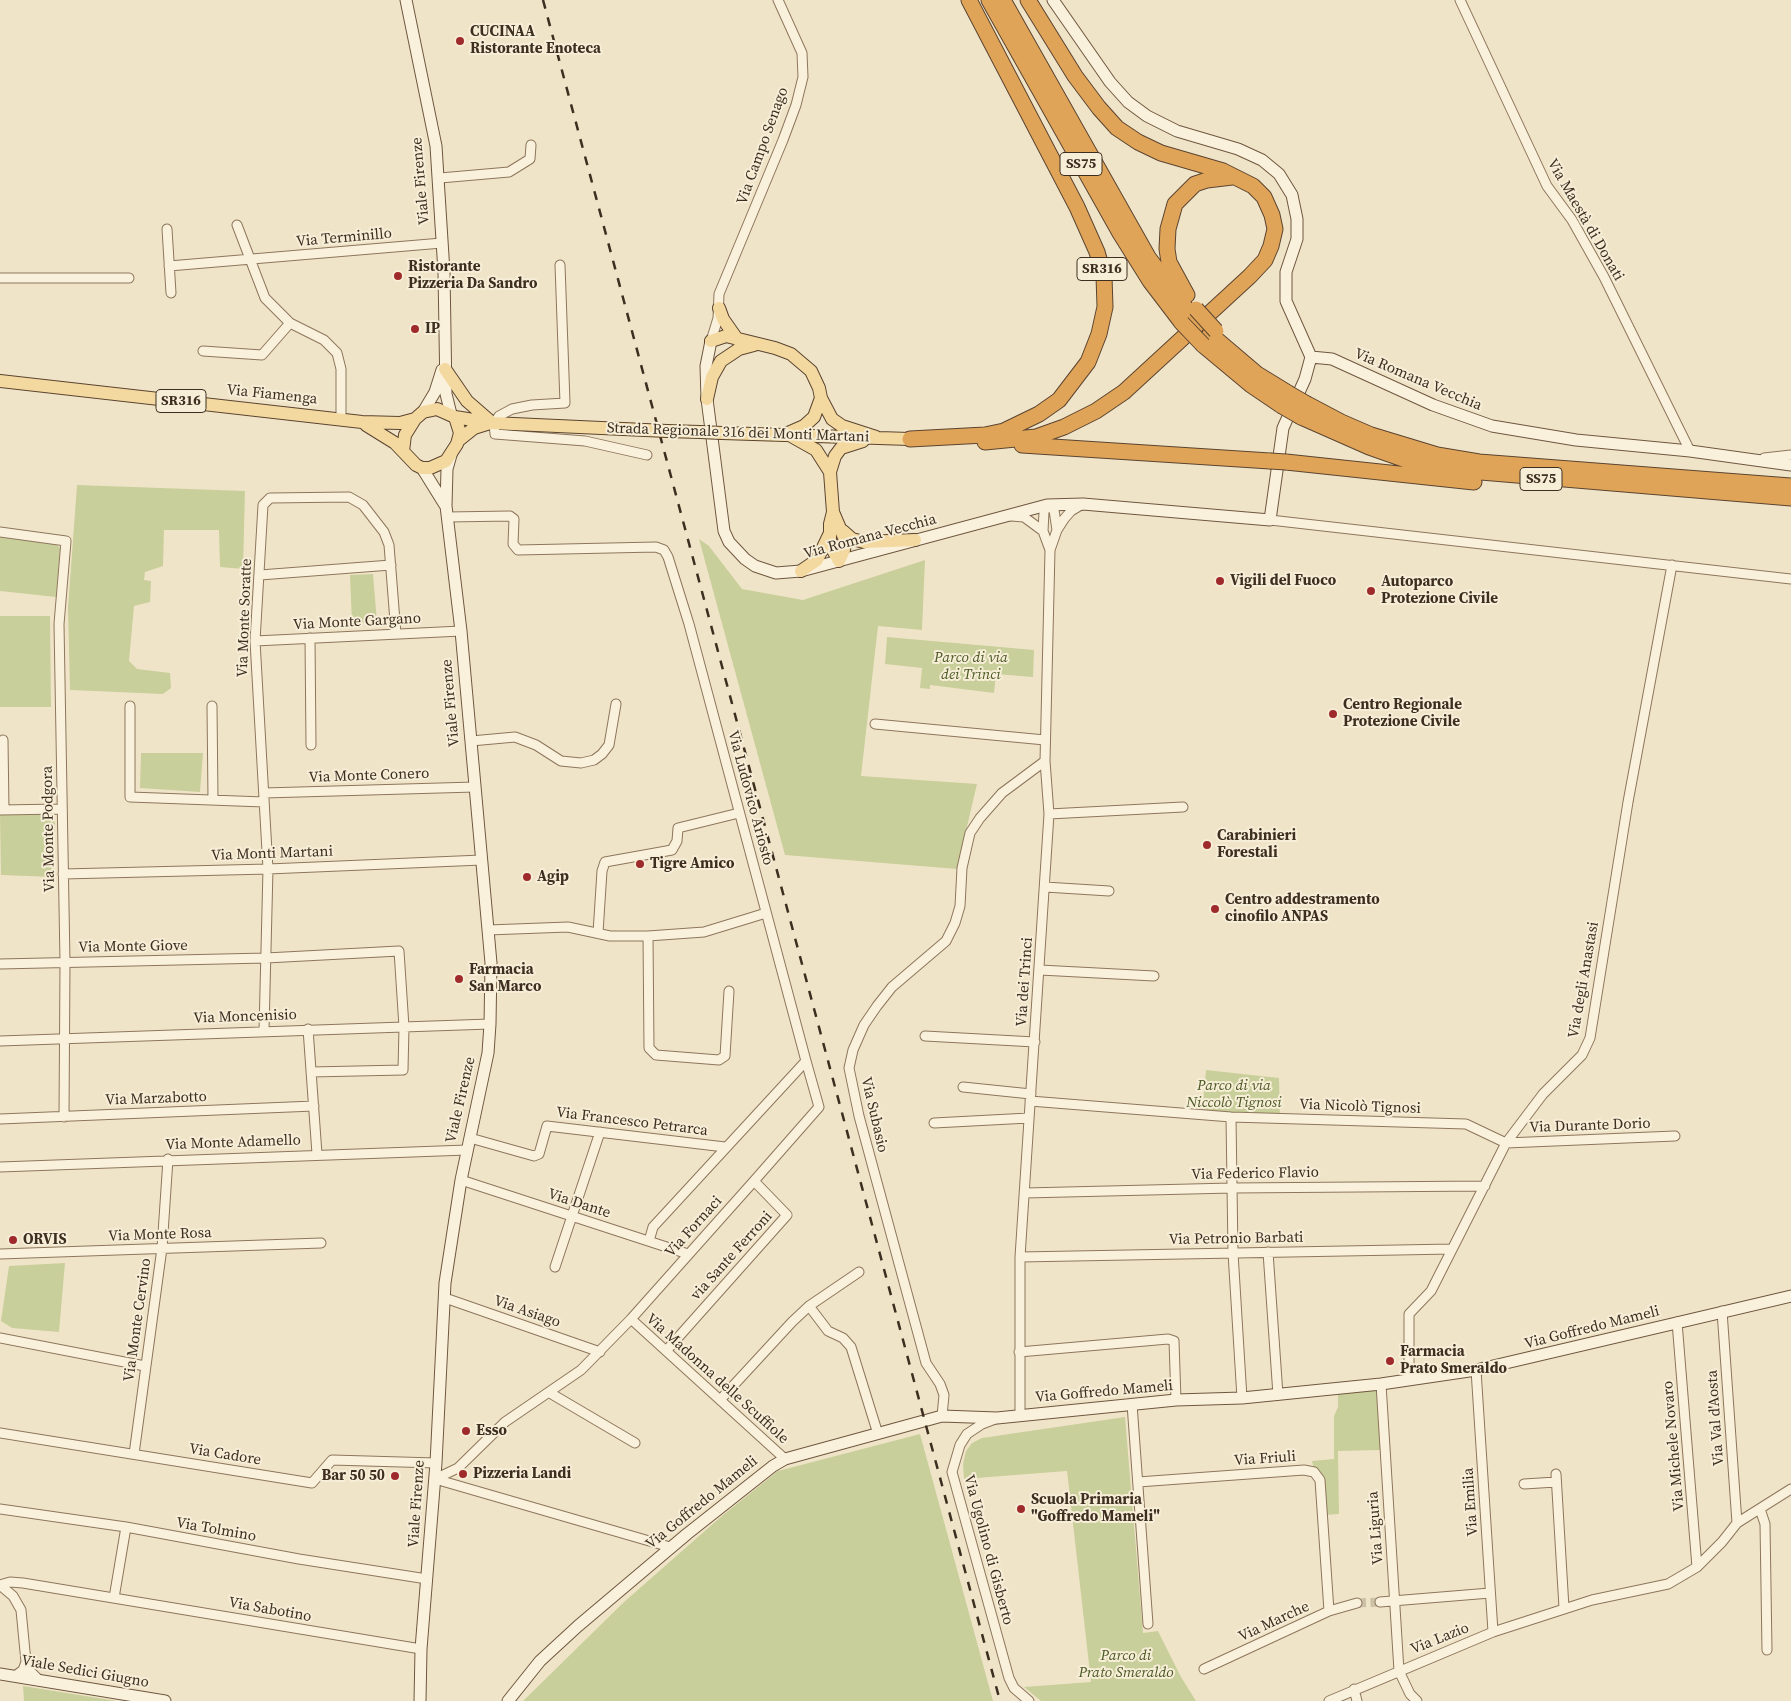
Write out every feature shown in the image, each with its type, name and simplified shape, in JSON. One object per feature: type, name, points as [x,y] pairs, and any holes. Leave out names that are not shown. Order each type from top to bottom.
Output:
[{"type":"highway","name":"SR316","points":[[910,440],[985,434],[1004,430],[1039,414],[1059,400],[1083,370],[1099,334],[1105,307],[1104,276],[1097,252],[1077,207],[969,0]]},
{"type":"highway","name":"SS75","points":[[989,0],[1120,233],[1150,281],[1190,316],[1251,386],[1282,394]]},
{"type":"highway","name":"SS75","points":[[1003,0],[1148,257],[1190,316]]},
{"type":"highway","name":"SR316","points":[[985,442],[1036,437],[1064,427],[1096,411],[1124,392],[1265,260],[1275,229],[1272,214],[1264,197],[1253,186],[1223,171],[1161,154],[1138,142],[1118,128],[1099,108],[1075,76],[1028,0]]},
{"type":"highway","points":[[1190,316],[1179,283],[1169,262],[1168,228],[1170,215],[1175,204],[1195,184],[1206,180],[1236,177]]},
{"type":"highway","name":"SS75","points":[[1209,337],[1304,411],[1369,447],[1406,460],[1457,470],[1553,480],[1791,498]]},
{"type":"highway","name":"SS75","points":[[1304,411],[1371,435],[1437,455],[1479,462],[1791,486]]},
{"type":"highway","name":"Strada Regionale 316 dei Monti Martani","points":[[910,440],[985,442]]},
{"type":"highway","name":"SR316","points":[[985,442],[1286,462],[1447,480],[1514,484],[1553,480]]},
{"type":"main road","name":"Viale Firenze","points":[[406,0],[435,137],[440,178],[446,394],[453,416],[459,426],[459,440],[451,455],[448,469],[447,512],[461,631],[491,963],[488,1053],[461,1180],[445,1298],[435,1479],[421,1649],[420,1701]]},
{"type":"main road","points":[[1054,0],[1110,82],[1128,102],[1147,116],[1177,131],[1238,149],[1262,160],[1278,174],[1292,195],[1297,219],[1297,239],[1286,272],[1286,301],[1311,357],[1305,379],[1283,428],[1270,520]]},
{"type":"main road","points":[[718,304],[723,319],[738,344]]},
{"type":"main road","points":[[711,341],[720,347],[738,344],[775,348],[802,362],[816,379],[827,412],[836,423],[876,438]]},
{"type":"main road","name":"Via Romana Vecchia","points":[[711,341],[706,366],[707,399],[724,531],[729,542],[745,559],[765,570],[776,573],[801,571],[1047,505],[1083,504],[1270,520]]},
{"type":"main road","points":[[707,399],[717,366],[738,344]]},
{"type":"main road","name":"Via Romana Vecchia","points":[[1311,357],[1332,359],[1434,406],[1492,426],[1576,440],[1690,451],[1791,465]]},
{"type":"main road","name":"Viale Firenze","points":[[445,365],[435,392],[405,435],[403,451],[410,460],[422,468],[447,512]]},
{"type":"main road","points":[[445,365],[466,401],[493,422]]},
{"type":"main road","name":"Via Fiamenga","points":[[0,381],[362,422],[400,423],[419,415]]},
{"type":"main road","points":[[786,434],[804,426],[814,417],[821,398]]},
{"type":"main road","name":"SR316","points":[[419,415],[437,409],[453,416]]},
{"type":"main road","name":"Strada Regionale 316 dei Monti Martani","points":[[453,416],[493,422],[645,430],[910,440]]},
{"type":"main road","name":"Via Fiamenga","points":[[362,422],[384,434],[403,451]]},
{"type":"main road","name":"Strada Regionale 316 dei Monti Martani","points":[[459,440],[474,428],[493,422]]},
{"type":"main road","points":[[786,434],[816,450],[830,472]]},
{"type":"main road","points":[[839,561],[830,545],[829,535],[833,512],[830,472],[835,456],[841,448],[851,443],[876,438]]},
{"type":"main road","points":[[422,468],[438,466],[451,455]]},
{"type":"main road","points":[[833,512],[843,531],[852,539],[864,542],[915,540]]},
{"type":"main road","points":[[839,561],[844,550],[843,531]]},
{"type":"main road","points":[[801,571],[817,560],[829,535]]},
{"type":"main road","name":"Via Goffredo Mameli","points":[[508,1701],[540,1661],[670,1547],[773,1466],[786,1459],[942,1416],[997,1418],[1020,1414],[1176,1400],[1278,1395],[1381,1384],[1476,1370],[1791,1296]]},
{"type":"main road","name":"Viale Sedici Giugno","points":[[0,1674],[166,1701]]},
{"type":"street","name":"Via Campo Senago","points":[[718,304],[796,105],[802,77],[802,53],[778,0]]},
{"type":"street","name":"Via Maestà di Donati","points":[[1460,0],[1547,186],[1572,220],[1604,277],[1690,451]]},
{"type":"street","points":[[440,178],[509,172],[530,159],[531,146]]},
{"type":"street","points":[[237,225],[265,298],[290,323],[324,340],[337,353],[341,369],[341,419]]},
{"type":"street","points":[[167,229],[171,294]]},
{"type":"street","name":"Via Terminillo","points":[[169,266],[442,243]]},
{"type":"street","points":[[560,265],[565,403],[532,405],[512,410],[499,416],[493,422],[495,434],[585,441],[647,455]]},
{"type":"street","points":[[0,278],[129,278]]},
{"type":"street","name":"Via Romana Vecchia","points":[[711,341],[718,318],[718,304]]},
{"type":"street","points":[[203,351],[262,356],[290,323]]},
{"type":"street","points":[[1742,459],[1791,455]]},
{"type":"street","name":"Via Monte Soratte","points":[[268,869],[255,641],[263,505],[270,498],[349,496],[362,506],[384,532],[389,545],[391,565]]},
{"type":"street","name":"Via dei Trinci","points":[[1020,1414],[1020,1256],[1049,814],[1045,761],[1050,550],[1057,530],[1071,511],[1083,504]]},
{"type":"street","points":[[1047,505],[1054,510],[1057,530]]},
{"type":"street","name":"Via dei Trinci","points":[[1047,505],[1044,512],[1043,531],[1050,550]]},
{"type":"street","name":"Via Ludovico Ariosto","points":[[447,512],[505,514],[514,519],[513,544],[518,550],[656,547],[664,550],[690,624],[806,1061]]},
{"type":"street","points":[[1006,515],[1024,518],[1043,531]]},
{"type":"street","name":"Via Romana Vecchia","points":[[1270,520],[1791,579]]},
{"type":"street","name":"Via Monte Podgora","points":[[0,532],[66,540],[59,624],[65,962],[64,1116]]},
{"type":"street","points":[[260,575],[391,565],[396,634]]},
{"type":"street","name":"Via degli Anastasi","points":[[1409,1380],[1409,1314],[1431,1291],[1506,1143],[1543,1094],[1582,1055],[1590,1038],[1628,802],[1672,565]]},
{"type":"street","name":"Via Monte Gargano","points":[[255,641],[461,631]]},
{"type":"street","points":[[310,638],[311,745]]},
{"type":"street","points":[[471,741],[515,737],[536,745],[561,761],[581,763],[594,760],[609,745],[616,704]]},
{"type":"street","points":[[130,706],[130,797],[213,799],[264,797]]},
{"type":"street","points":[[212,706],[213,799]]},
{"type":"street","points":[[875,724],[1046,740]]},
{"type":"street","points":[[3,740],[2,810],[61,809]]},
{"type":"street","name":"Via Subasio","points":[[942,1416],[944,1395],[940,1384],[926,1363],[859,1116],[849,1068],[853,1050],[864,1025],[877,1006],[892,987],[946,941],[955,923],[960,906],[962,868],[970,833],[980,818],[1002,793],[1045,761]]},
{"type":"street","name":"Via Monte Conero","points":[[264,797],[476,786]]},
{"type":"street","points":[[1049,814],[1183,807]]},
{"type":"street","points":[[598,934],[602,871],[605,862],[672,850],[678,841],[678,828],[739,814]]},
{"type":"street","name":"Via Monti Martani","points":[[63,874],[268,869],[482,860]]},
{"type":"street","points":[[264,1030],[268,869]]},
{"type":"street","points":[[1045,887],[1109,891]]},
{"type":"street","points":[[488,930],[568,927],[610,936],[648,936],[704,932],[766,913]]},
{"type":"street","points":[[648,936],[650,1048],[656,1055],[720,1060],[725,1056],[729,991]]},
{"type":"street","name":"Via Monte Giove","points":[[0,964],[266,958],[399,951],[404,1027]]},
{"type":"street","points":[[1040,970],[1154,976]]},
{"type":"street","name":"Via Moncenisio","points":[[0,1041],[264,1030],[490,1024]]},
{"type":"street","points":[[311,1072],[403,1070],[404,1027]]},
{"type":"street","points":[[308,1029],[318,1154]]},
{"type":"street","points":[[925,1036],[1035,1042]]},
{"type":"street","points":[[649,1241],[653,1227],[806,1061]]},
{"type":"street","name":"Via Fornaci","points":[[435,1479],[458,1468],[505,1422],[581,1370],[631,1319],[754,1181],[819,1107],[806,1061]]},
{"type":"street","name":"Via Nicolò Tignosi","points":[[963,1088],[1031,1097],[1231,1117],[1466,1124],[1506,1143]]},
{"type":"street","name":"Via Marzabotto","points":[[0,1119],[314,1106]]},
{"type":"street","points":[[1231,1117],[1233,1253],[1242,1398]]},
{"type":"street","points":[[934,1123],[1029,1118]]},
{"type":"street","name":"Via Francesco Petrarca","points":[[470,1138],[534,1156],[539,1154],[547,1126],[725,1147]]},
{"type":"street","points":[[555,1267],[600,1132]]},
{"type":"street","name":"Via Durante Dorio","points":[[1506,1143],[1675,1136]]},
{"type":"street","name":"Via Monte Adamello","points":[[0,1167],[168,1159],[467,1150]]},
{"type":"street","name":"Via Monte Cervino","points":[[134,1454],[162,1248],[168,1159]]},
{"type":"street","name":"Via Dante","points":[[461,1180],[688,1254]]},
{"type":"street","name":"via Sante Ferroni","points":[[666,1351],[787,1215],[754,1181]]},
{"type":"street","name":"Via Federico Flavio","points":[[1025,1193],[1232,1188],[1485,1186]]},
{"type":"street","name":"Via Monte Rosa","points":[[0,1254],[321,1243]]},
{"type":"street","name":"Via Petronio Barbati","points":[[1020,1256],[1452,1249]]},
{"type":"street","points":[[1268,1252],[1278,1395]]},
{"type":"street","points":[[720,1400],[809,1306],[859,1272]]},
{"type":"street","name":"Via Asiago","points":[[445,1298],[600,1352]]},
{"type":"street","points":[[809,1306],[828,1331],[843,1338],[851,1347],[878,1434]]},
{"type":"street","name":"Via Val d'Aosta","points":[[1722,1311],[1737,1523]]},
{"type":"street","name":"Via Madonna delle Scuffiole","points":[[631,1319],[786,1459]]},
{"type":"street","name":"Via Michele Novaro","points":[[1678,1322],[1697,1567]]},
{"type":"street","points":[[0,1338],[145,1366]]},
{"type":"street","points":[[1019,1352],[1168,1339],[1174,1341],[1176,1400]]},
{"type":"street","name":"Via Emilia","points":[[1476,1370],[1493,1632]]},
{"type":"street","name":"Via Liguria","points":[[1381,1384],[1399,1670]]},
{"type":"street","points":[[550,1393],[635,1443]]},
{"type":"street","points":[[1132,1404],[1148,1624]]},
{"type":"street","name":"Via Ugolino di Gisberto","points":[[997,1418],[982,1424],[967,1434],[960,1444],[952,1472],[1009,1678],[1014,1688],[1029,1701]]},
{"type":"street","name":"Via Cadore","points":[[0,1433],[312,1483],[332,1460],[436,1463]]},
{"type":"street","name":"Via Friuli","points":[[1138,1482],[1304,1470],[1314,1472],[1320,1480],[1329,1611]]},
{"type":"street","points":[[1524,1484],[1556,1478],[1564,1608]]},
{"type":"street","points":[[435,1479],[670,1547]]},
{"type":"street","name":"Via Lazio","points":[[1329,1701],[1493,1632],[1564,1608],[1668,1584],[1697,1567],[1722,1542],[1737,1523],[1791,1489]]},
{"type":"street","name":"Via Tolmino","points":[[0,1509],[126,1527],[299,1559],[427,1579]]},
{"type":"street","points":[[1760,1509],[1765,1524],[1767,1650]]},
{"type":"street","points":[[114,1598],[126,1527]]},
{"type":"street","name":"Via Sabotino","points":[[0,1585],[16,1583],[421,1649]]},
{"type":"street","points":[[0,1585],[12,1596],[21,1610],[26,1662],[30,1671],[38,1679]]},
{"type":"street","points":[[1380,1602],[1490,1593]]},
{"type":"street","name":"Via Marche","points":[[1204,1670],[1329,1611],[1357,1603]]},
{"type":"street","points":[[15,1676],[23,1670],[26,1662]]},
{"type":"street","points":[[1399,1670],[1410,1694],[1416,1701]]},
{"type":"street","points":[[1354,1689],[1357,1701]]},
{"type":"green space","points":[[77,485],[245,491],[243,569],[220,567],[219,530],[164,530],[163,566],[145,572],[144,580],[151,581],[150,602],[134,606],[129,661],[137,669],[170,673],[171,688],[163,694],[70,690],[68,608]]},
{"type":"green space","points":[[0,536],[53,542],[60,548],[56,597],[0,591]]},
{"type":"green space","points":[[699,539],[709,546],[742,589],[803,600],[925,560],[922,630],[878,626],[861,776],[977,784],[957,869],[785,855]]},
{"type":"green space","points":[[373,574],[377,622],[352,623],[350,575]]},
{"type":"green space","points":[[0,616],[50,616],[51,707],[0,707]]},
{"type":"green space","name":"Parco di via dei Trinci","points":[[887,637],[1034,650],[1033,677],[996,674],[994,693],[930,685],[930,689],[920,688],[922,668],[885,664]]},
{"type":"green space","points":[[141,753],[203,753],[200,792],[140,788]]},
{"type":"green space","points":[[44,813],[55,822],[53,877],[1,875],[0,814]]},
{"type":"green space","name":"Parco di via Niccolò Tignosi","points":[[1206,1070],[1279,1078],[1280,1119],[1202,1115]]},
{"type":"green space","points":[[65,1263],[59,1332],[12,1328],[1,1321],[9,1266]]},
{"type":"green space","points":[[1378,1388],[1381,1450],[1338,1451],[1339,1514],[1325,1515],[1312,1461],[1334,1459],[1334,1416],[1338,1407],[1338,1393]]},
{"type":"green space","name":"Parco di Prato Smeraldo","points":[[1125,1417],[1143,1633],[1158,1631],[1181,1677],[1196,1701],[1041,1701],[1024,1687],[1091,1682],[1067,1471],[964,1479],[963,1464],[966,1451],[972,1443],[982,1438]]},
{"type":"green space","points":[[920,1434],[993,1701],[523,1701],[624,1602],[723,1515],[778,1471]]},
{"type":"green space","points":[[23,1686],[117,1701],[24,1701]]},
{"type":"tunnel","points":[[1357,1603],[1380,1602]]},
{"type":"railway","points":[[543,0],[1000,1701]]},
{"type":"place","name":"CUCINAA Ristorante Enoteca","points":[[460,41]]},
{"type":"place","name":"Ristorante Pizzeria Da Sandro","points":[[398,276]]},
{"type":"place","name":"IP","points":[[415,329]]},
{"type":"place","name":"Vigili del Fuoco","points":[[1220,581]]},
{"type":"place","name":"Autoparco Protezione Civile","points":[[1371,591]]},
{"type":"place","name":"Centro Regionale Protezione Civile","points":[[1333,714]]},
{"type":"place","name":"Carabinieri Forestali","points":[[1207,845]]},
{"type":"place","name":"Tigre Amico","points":[[640,864]]},
{"type":"place","name":"Agip","points":[[527,877]]},
{"type":"place","name":"Centro addestramento cinofilo ANPAS","points":[[1215,909]]},
{"type":"place","name":"Farmacia San Marco","points":[[459,979]]},
{"type":"place","name":"ORVIS","points":[[13,1240]]},
{"type":"place","name":"Farmacia Prato Smeraldo","points":[[1390,1361]]},
{"type":"place","name":"Esso","points":[[466,1431]]},
{"type":"place","name":"Pizzeria Landi","points":[[463,1474]]},
{"type":"place","name":"Bar 50 50","points":[[395,1476]]},
{"type":"place","name":"Scuola Primaria \"Goffredo Mameli\"","points":[[1021,1509]]}]
